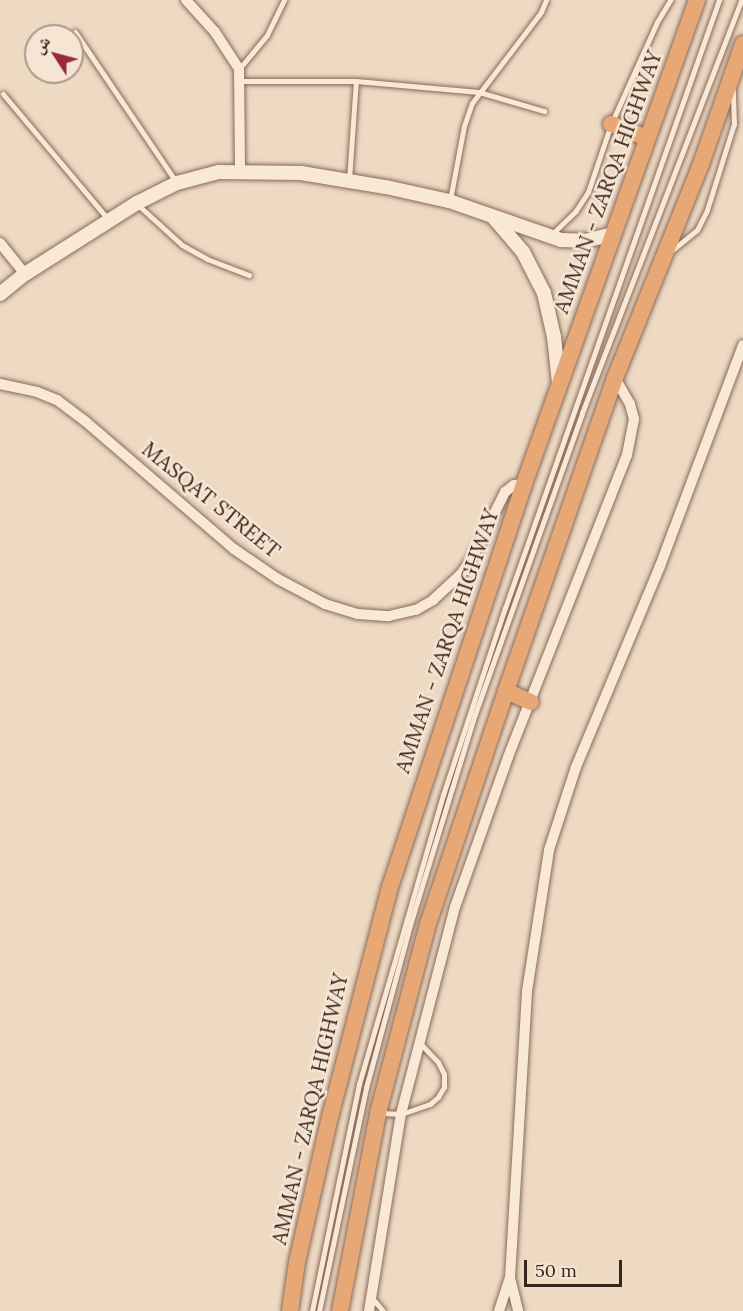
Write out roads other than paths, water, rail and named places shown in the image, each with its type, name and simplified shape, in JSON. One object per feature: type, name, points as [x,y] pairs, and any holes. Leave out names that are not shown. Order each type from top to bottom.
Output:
[{"type":"highway","name":"AMMAN - ZARQA HIGHWAY","points":[[290,1311],[297,1262],[366,972],[431,758],[524,483],[697,0]]},
{"type":"highway","points":[[340,1311],[378,1113],[428,924],[615,378],[701,164],[743,44]]},
{"type":"highway","points":[[611,124],[647,138]]},
{"type":"highway","points":[[506,691],[531,702]]},
{"type":"street","points":[[186,0],[224,44],[239,75],[240,170]]},
{"type":"street","points":[[0,294],[25,274],[137,203],[177,183],[195,177],[240,170],[301,173],[349,180],[449,201],[550,236],[585,241],[612,234]]},
{"type":"street","points":[[493,217],[523,252],[544,293],[554,337],[559,386]]},
{"type":"street","points":[[0,243],[25,274]]},
{"type":"street","points":[[499,1311],[510,1278],[527,991],[549,850],[576,767],[660,566],[743,345]]},
{"type":"street","points":[[369,1311],[400,1114],[454,907],[486,816],[629,447],[633,412],[615,378]]},
{"type":"street","name":"MASQAT STREET","points":[[0,384],[38,392],[57,400],[86,421],[234,549],[278,579],[325,604],[358,615],[389,616],[416,610],[441,594],[461,574],[472,558],[502,496],[514,485],[524,483]]},
{"type":"street","points":[[510,1278],[518,1311]]},
{"type":"lane","points":[[239,75],[267,35],[284,0]]},
{"type":"lane","points":[[449,201],[464,126],[479,92],[541,12],[546,0]]},
{"type":"lane","points":[[550,236],[568,221],[582,202],[611,124],[657,22],[670,0]]},
{"type":"lane","points":[[312,1311],[359,1084],[443,795],[501,619],[719,0]]},
{"type":"lane","points":[[319,1311],[366,1088],[410,925],[465,745],[582,413],[741,0]]},
{"type":"lane","points":[[84,45],[177,183]]},
{"type":"lane","points":[[239,75],[356,81],[479,92],[544,111]]},
{"type":"lane","points":[[349,180],[356,81]]},
{"type":"lane","points":[[3,94],[110,220]]},
{"type":"lane","points":[[137,203],[182,245],[207,259],[249,275]]},
{"type":"lane","points":[[378,1113],[400,1114],[430,1104],[444,1087],[444,1074],[438,1062],[418,1041]]},
{"type":"lane","points":[[371,1296],[383,1311]]}]
